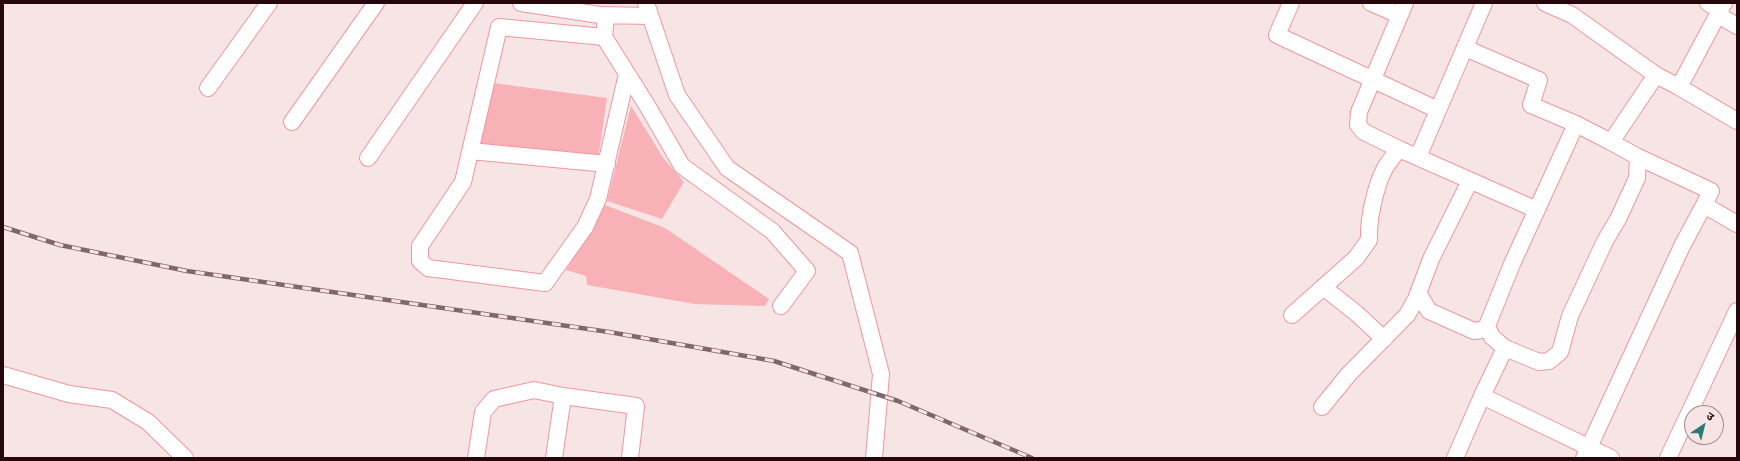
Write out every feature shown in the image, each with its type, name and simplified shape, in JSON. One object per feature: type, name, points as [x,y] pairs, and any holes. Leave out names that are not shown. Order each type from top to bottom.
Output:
[{"type":"street","points":[[208,88],[268,3]]},
{"type":"street","points":[[292,122],[376,3]]},
{"type":"street","points":[[368,158],[475,3]]},
{"type":"street","points":[[520,3],[606,15],[648,9],[677,95],[727,168],[850,253],[882,374],[874,458]]},
{"type":"street","points":[[1291,3],[1277,35],[1438,110]]},
{"type":"street","points":[[1371,3],[1402,9],[1372,80],[1360,112],[1358,125],[1364,132],[1399,149],[1537,210]]},
{"type":"street","points":[[1418,157],[1484,3]]},
{"type":"street","points":[[1545,3],[1572,15],[1656,75],[1737,121]]},
{"type":"street","points":[[1679,87],[1717,8],[1737,26]]},
{"type":"street","points":[[606,15],[604,37],[682,166],[772,231],[807,271],[781,306]]},
{"type":"street","points":[[604,37],[499,27],[463,182],[420,246],[420,261],[428,268],[545,283],[585,227],[598,199],[627,74]]},
{"type":"street","points":[[1465,48],[1539,80],[1531,104],[1576,124],[1638,157],[1711,191],[1682,246],[1587,453]]},
{"type":"street","points":[[1611,142],[1656,75]]},
{"type":"street","points":[[1576,124],[1486,326],[1492,337],[1505,348],[1540,362],[1549,361],[1560,352],[1570,316],[1605,241],[1618,219],[1637,178],[1638,157]]},
{"type":"street","points":[[1292,315],[1356,258],[1370,240],[1368,230],[1374,201],[1384,170],[1399,149]]},
{"type":"street","points":[[470,151],[607,164]]},
{"type":"street","points":[[1322,407],[1348,375],[1407,315],[1418,293],[1431,259],[1470,181]]},
{"type":"street","points":[[1704,206],[1737,224]]},
{"type":"street","points":[[1323,287],[1356,313],[1384,339]]},
{"type":"street","points":[[1418,293],[1430,311],[1474,331],[1488,329]]},
{"type":"street","points":[[1668,458],[1737,311]]},
{"type":"street","points":[[1455,458],[1505,348]]},
{"type":"street","points":[[3,375],[69,394],[112,400],[148,422],[185,458]]},
{"type":"street","points":[[476,458],[483,412],[494,400],[534,390],[564,396],[636,406],[630,458]]},
{"type":"street","points":[[554,458],[564,396]]},
{"type":"street","points":[[1482,396],[1587,453],[1611,458]]},
{"type":"shaded area","points":[[493,83],[607,98],[598,159],[476,146]]},
{"type":"shaded area","points":[[631,106],[664,159],[684,182],[662,219],[607,201]]},
{"type":"shaded area","points":[[605,205],[665,228],[769,299],[765,306],[695,304],[587,285],[586,276],[566,270]]},
{"type":"railway","points":[[3,227],[60,245],[187,271],[609,332],[774,361],[898,401],[1032,458]]}]
